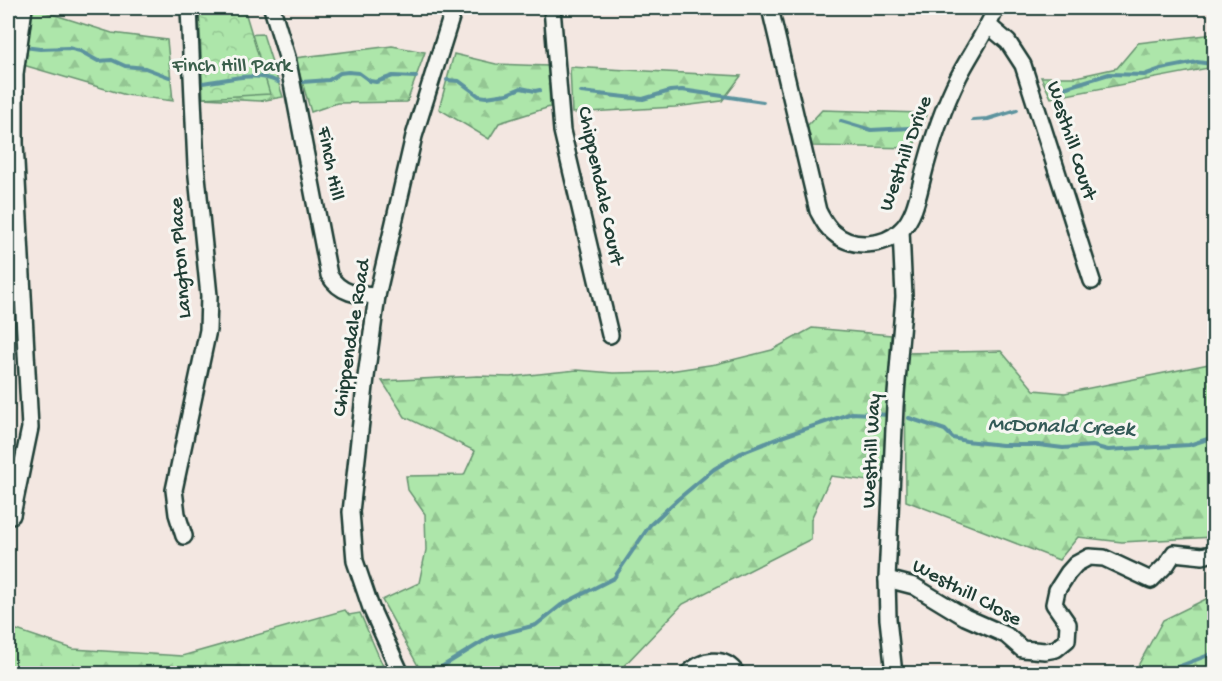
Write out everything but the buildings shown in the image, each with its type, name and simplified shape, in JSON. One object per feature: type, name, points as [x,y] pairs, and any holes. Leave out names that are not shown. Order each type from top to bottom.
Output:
[{"type":"street","points":[[12,515],[30,428],[15,143],[15,74],[24,8]]},
{"type":"street","name":"Langton Place","points":[[184,536],[177,514],[174,490],[208,330],[209,296],[196,166],[189,8]]},
{"type":"street","name":"Chippendale Road","points":[[401,674],[371,608],[355,561],[351,512],[377,296],[414,136],[454,8]]},
{"type":"street","name":"Chippendale Court","points":[[552,8],[562,131],[610,335]]},
{"type":"street","name":"Westhill Drive","points":[[770,8],[814,198],[825,225],[836,235],[851,242],[871,244],[882,242],[901,230],[913,211],[930,148],[943,113],[959,77],[996,8]]},
{"type":"street","name":"Finch Hill","points":[[278,10],[329,275],[336,285],[345,291],[377,296]]},
{"type":"street","name":"Westhill Court","points":[[988,25],[1008,42],[1023,65],[1092,281]]},
{"type":"street","name":"Westhill Way","points":[[894,674],[888,619],[887,579],[895,406],[904,297],[901,230]]},
{"type":"street","name":"Westhill Close","points":[[887,579],[903,582],[925,592],[965,617],[1006,635],[1022,649],[1046,651],[1056,649],[1067,640],[1068,624],[1054,603],[1057,590],[1076,564],[1089,556],[1104,558],[1151,580],[1167,564],[1174,553],[1203,556],[1213,553]]},
{"type":"street","points":[[688,674],[700,664],[714,661],[727,663],[737,674]]},
{"type":"green space","points":[[33,8],[112,33],[167,40],[173,101],[126,95],[23,65]]},
{"type":"green space","name":"Finch Hill Park","points":[[199,8],[244,8],[270,94],[203,98]]},
{"type":"green space","name":"Finch Hill Park","points":[[263,34],[283,97],[260,101],[203,98],[201,37]]},
{"type":"green space","points":[[1214,34],[1214,67],[1051,98],[1041,77],[1076,77],[1117,68],[1138,43]]},
{"type":"green space","points":[[392,46],[425,52],[407,102],[337,103],[311,112],[295,58]]},
{"type":"green space","points":[[454,54],[496,64],[548,66],[550,107],[499,123],[489,139],[439,109]]},
{"type":"green space","points":[[570,67],[741,76],[722,101],[675,107],[572,113]]},
{"type":"green space","points":[[822,110],[927,115],[913,148],[812,146],[807,126]]},
{"type":"green space","points":[[812,328],[891,335],[884,483],[831,476],[811,519],[811,539],[683,604],[617,673],[422,673],[382,600],[419,583],[426,550],[425,514],[408,490],[406,476],[464,475],[475,451],[405,417],[382,381],[478,376],[510,377],[577,370],[613,373],[663,372],[716,364],[772,350]]},
{"type":"green space","points":[[1001,351],[1034,390],[1065,393],[1214,363],[1214,537],[1122,542],[1078,537],[1059,560],[906,501],[905,353]]},
{"type":"green space","points":[[1214,595],[1214,673],[1134,673],[1163,620]]},
{"type":"green space","points":[[345,610],[349,615],[360,613],[386,673],[8,673],[8,627],[73,649],[182,656]]},
{"type":"waterway","points":[[24,47],[68,48],[80,51],[98,61],[112,60],[125,66],[145,68],[169,77]]},
{"type":"waterway","points":[[1064,88],[1109,74],[1144,75],[1197,62],[1212,64]]},
{"type":"waterway","points":[[302,82],[329,80],[340,73],[348,72],[359,73],[370,81],[376,82],[393,76],[416,77]]},
{"type":"waterway","points":[[201,83],[240,77],[260,77],[278,82]]},
{"type":"waterway","points":[[447,80],[459,81],[479,96],[486,97],[507,94],[521,88],[540,90]]},
{"type":"waterway","points":[[581,92],[643,99],[682,90],[763,102]]},
{"type":"waterway","points":[[973,120],[988,119],[1017,110]]},
{"type":"waterway","points":[[841,121],[871,130],[909,128]]},
{"type":"waterway","name":"McDonald Creek","points":[[424,674],[443,666],[490,637],[536,625],[561,605],[614,578],[650,525],[714,469],[741,453],[852,413],[890,415]]},
{"type":"waterway","name":"McDonald Creek","points":[[909,418],[945,430],[953,438],[1002,445],[1039,445],[1063,448],[1093,446],[1108,450],[1189,445],[1214,437]]},
{"type":"waterway","points":[[1159,674],[1214,653]]}]
